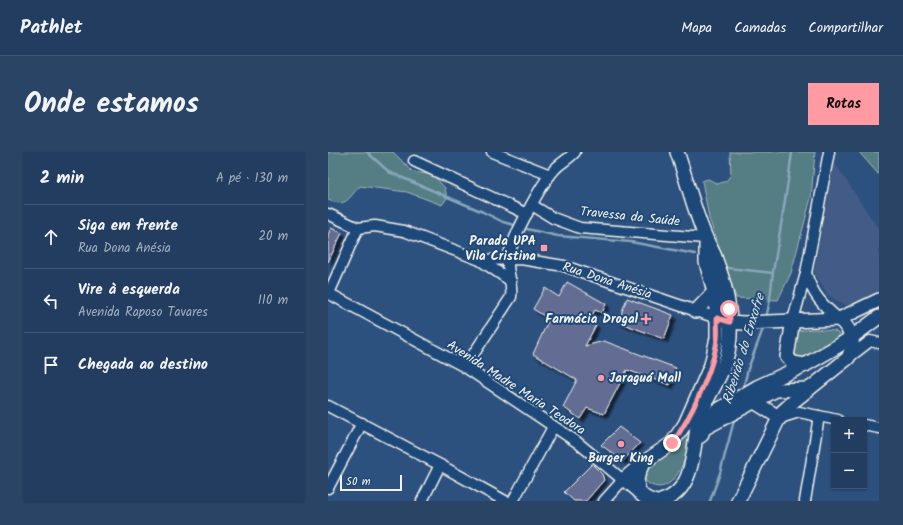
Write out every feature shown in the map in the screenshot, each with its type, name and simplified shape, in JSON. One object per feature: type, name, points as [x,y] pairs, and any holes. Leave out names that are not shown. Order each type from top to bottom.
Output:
[{"type":"main road","points":[[677,152],[705,238],[716,260],[729,309],[730,322],[726,359],[700,417],[694,454]]},
{"type":"main road","points":[[622,481],[644,462],[672,443],[685,424],[715,351],[718,338],[717,318],[714,292],[706,262],[705,238]]},
{"type":"main road","points":[[696,311],[714,292]]},
{"type":"main road","points":[[839,319],[879,300]]},
{"type":"main road","points":[[661,501],[673,496],[686,480],[704,428],[716,411],[757,387],[805,365],[852,338],[879,317]]},
{"type":"main road","name":"Rua Dona Anésia","points":[[717,318],[730,322],[753,323],[839,319]]},
{"type":"main road","points":[[738,501],[782,412],[848,358],[853,349],[852,338],[845,323],[839,319]]},
{"type":"main road","points":[[787,321],[787,357],[793,363],[805,365]]},
{"type":"main road","points":[[704,428],[728,416],[750,402],[776,390],[805,393]]},
{"type":"main road","points":[[750,402],[780,418]]},
{"type":"main road","points":[[644,462],[638,474],[646,499]]},
{"type":"street","points":[[492,152],[550,175]]},
{"type":"street","points":[[465,367],[510,297],[512,288],[508,260],[516,237],[528,213],[554,169],[575,152]]},
{"type":"street","points":[[787,321],[806,273],[829,152]]},
{"type":"street","name":"Travessa da Saúde","points":[[414,161],[528,213],[553,218],[580,228],[705,238]]},
{"type":"street","name":"Rua Dona Anésia","points":[[328,214],[358,228],[375,226],[404,231],[480,260],[511,281]]},
{"type":"street","points":[[328,293],[358,228]]},
{"type":"street","name":"Rua Dona Anésia","points":[[480,260],[521,259],[564,266],[717,318]]},
{"type":"street","points":[[806,273],[808,283],[818,300],[839,319]]},
{"type":"street","name":"Avenida Madre Maria Teodora","points":[[328,293],[465,367],[577,442],[622,481],[646,499]]},
{"type":"street","points":[[848,358],[876,340]]},
{"type":"street","points":[[799,412],[805,393]]},
{"type":"street","points":[[328,406],[505,501]]},
{"type":"street","points":[[780,418],[799,412],[831,419]]},
{"type":"street","points":[[806,501],[819,416]]},
{"type":"street","points":[[328,488],[362,423]]},
{"type":"street","points":[[867,426],[879,428]]},
{"type":"street","points":[[513,501],[553,427]]},
{"type":"street","points":[[422,501],[440,465]]},
{"type":"street","points":[[604,501],[622,481]]},
{"type":"shaded area","points":[[834,162],[879,230],[879,292],[854,307],[840,303],[828,295],[814,272]]},
{"type":"green space","points":[[328,152],[393,152],[413,172],[433,175],[445,188],[447,198],[442,205],[407,192],[360,186],[350,198],[343,202],[339,203],[328,200]]},
{"type":"green space","points":[[730,152],[815,152],[811,198],[791,273],[778,300],[736,298],[731,282],[720,263],[719,248],[709,218],[702,181],[708,179],[718,184],[726,181],[731,175]]},
{"type":"green space","points":[[859,152],[879,152],[879,175]]},
{"type":"green space","points":[[814,329],[835,331],[841,336],[804,360],[795,358],[792,353],[797,331]]},
{"type":"green space","points":[[686,429],[694,433],[680,470],[668,484],[660,487],[649,484],[643,475],[643,470]]},
{"type":"building","points":[[331,228],[342,233],[328,262],[328,235]]},
{"type":"building","points":[[567,282],[606,304],[602,313],[595,310],[589,321],[596,325],[585,346],[604,341],[676,368],[670,385],[627,370],[604,414],[587,408],[580,419],[563,407],[577,380],[533,354],[549,319],[533,309],[545,288],[559,297]]},
{"type":"building","name":"Farmácia Drogal","points":[[627,298],[673,315],[664,339],[618,322]]},
{"type":"building","name":"Burger King","points":[[619,427],[640,443],[623,461],[601,445]]},
{"type":"building","points":[[592,464],[602,474],[604,480],[586,501],[574,501],[564,492]]},
{"type":"waterway","points":[[367,152],[389,172],[503,222],[518,226]]},
{"type":"waterway","name":"Ribeirão do Enxofre","points":[[766,317],[770,300],[792,152]]},
{"type":"waterway","points":[[522,228],[558,236],[631,242],[695,254]]},
{"type":"waterway","points":[[728,268],[773,273]]},
{"type":"waterway","name":"Ribeirão do Enxofre","points":[[743,389],[748,369],[764,326]]},
{"type":"waterway","name":"Ribeirão do Enxofre","points":[[710,501],[720,473],[735,417]]},
{"type":"place","name":"Parada UPA Vila Cristina","points":[[544,248]]},
{"type":"place","name":"Farmácia Drogal","points":[[646,319]]},
{"type":"place","name":"Jaraguá Mall","points":[[601,378]]},
{"type":"place","name":"Burger King","points":[[621,444]]},
{"type":"route","points":[[672,443],[685,424],[710,365],[718,338],[717,318],[730,322],[729,309]]}]
